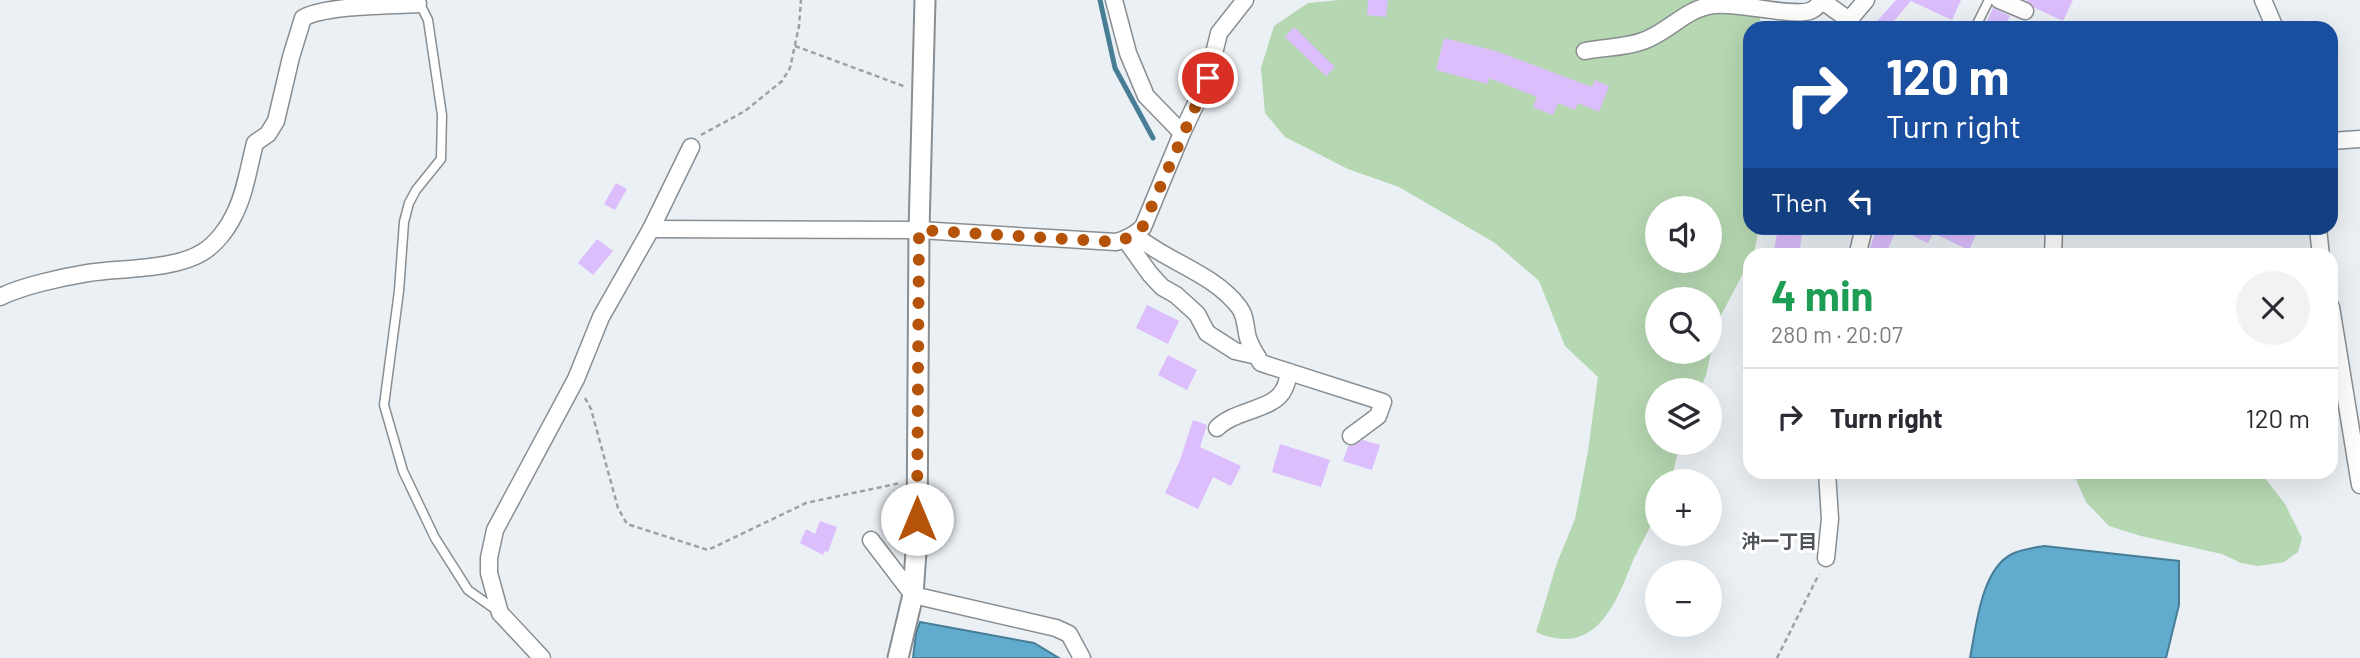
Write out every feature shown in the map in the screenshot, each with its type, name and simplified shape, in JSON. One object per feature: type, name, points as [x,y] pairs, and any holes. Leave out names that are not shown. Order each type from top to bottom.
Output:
[{"type":"street","points":[[898,658],[913,595],[925,0]]},
{"type":"street","points":[[1114,0],[1128,53],[1146,96],[1182,133]]},
{"type":"street","points":[[651,229],[919,230],[1116,242],[1130,237],[1143,226],[1208,78],[1219,33],[1245,0]]},
{"type":"street","points":[[1585,51],[1628,46],[1646,40],[1687,13],[1714,5],[1801,13],[1814,10],[1821,0],[1848,21]]},
{"type":"street","points":[[1854,21],[1866,0]]},
{"type":"street","points":[[1999,0],[2025,11]]},
{"type":"street","points":[[2263,0],[2273,21]]},
{"type":"street","points":[[0,297],[12,291],[85,273],[156,266],[193,257],[205,251],[226,229],[236,212],[255,143],[268,134],[276,121],[303,18],[311,13],[335,9],[416,2]]},
{"type":"street","points":[[2338,141],[2360,139]]},
{"type":"street","points":[[542,658],[500,613],[489,573],[495,530],[576,379],[601,317],[651,229],[691,146]]},
{"type":"street","points":[[1130,237],[1150,274],[1162,287],[1197,314],[1207,333],[1235,351],[1257,356]]},
{"type":"street","points":[[1130,237],[1210,281],[1227,294],[1240,309],[1248,338],[1261,363],[1382,402],[1378,416],[1351,436]]},
{"type":"street","points":[[2338,350],[2360,485]]},
{"type":"street","points":[[1217,428],[1231,417],[1275,400],[1284,391],[1289,372]]},
{"type":"street","points":[[1826,558],[1830,519],[1827,479]]},
{"type":"street","points":[[871,540],[913,595],[1056,628],[1069,634],[1082,658]]},
{"type":"lane","points":[[1978,21],[1989,0]]},
{"type":"lane","points":[[416,2],[428,20],[442,115],[441,159],[416,190],[404,222],[399,291],[384,405],[403,471],[435,538],[468,590],[500,613]]},
{"type":"path","points":[[691,146],[703,133],[745,111],[782,81],[790,68],[801,0]]},
{"type":"path","points":[[795,46],[922,93]]},
{"type":"path","points":[[576,379],[591,409],[618,508],[627,524],[708,550],[806,503],[879,486],[917,481]]},
{"type":"path","points":[[1777,658],[1826,558]]},
{"type":"green space","points":[[1340,0],[1756,0],[1760,21],[1743,21],[1743,235],[1758,235],[1755,248],[1743,248],[1743,273],[1722,313],[1722,287],[1645,287],[1645,364],[1708,364],[1705,378],[1645,378],[1645,455],[1677,455],[1674,469],[1645,469],[1645,537],[1609,611],[1587,633],[1573,638],[1556,638],[1536,632],[1557,563],[1575,519],[1598,377],[1565,346],[1539,281],[1495,243],[1399,187],[1348,169],[1285,137],[1265,113],[1261,68],[1274,26],[1308,3]]},
{"type":"green space","points":[[2076,479],[2266,479],[2285,504],[2302,538],[2298,552],[2284,562],[2258,566],[2241,563],[2222,554],[2109,526],[2086,502]]},
{"type":"water","points":[[2044,546],[2179,561],[2179,605],[2166,658],[1970,658],[1982,600],[1993,572],[2012,554]]},
{"type":"water","points":[[920,622],[1034,643],[1059,658],[913,658]]},
{"type":"building","points":[[1368,0],[1388,0],[1386,17],[1367,15]]},
{"type":"building","points":[[1896,0],[1961,0],[1952,20],[1911,1],[1894,21],[1877,21]]},
{"type":"building","points":[[2026,0],[2073,0],[2063,21],[2035,8]]},
{"type":"building","points":[[1993,8],[2010,16],[2008,21],[1987,21]]},
{"type":"building","points":[[1294,27],[1335,67],[1326,76],[1285,37]]},
{"type":"building","points":[[1444,38],[1496,51],[1592,87],[1595,80],[1609,86],[1599,112],[1578,103],[1575,110],[1558,103],[1553,115],[1533,107],[1537,97],[1489,78],[1488,84],[1436,70]]},
{"type":"building","points":[[616,183],[627,189],[615,210],[604,204]]},
{"type":"building","points":[[1777,235],[1802,235],[1800,248],[1775,248]]},
{"type":"building","points":[[1875,235],[1894,235],[1888,248],[1870,248]]},
{"type":"building","points":[[1911,235],[1932,235],[1928,243]]},
{"type":"building","points":[[1937,235],[1976,235],[1970,248]]},
{"type":"building","points":[[597,239],[613,251],[593,275],[578,263]]},
{"type":"building","points":[[1147,305],[1179,321],[1168,344],[1136,328]]},
{"type":"building","points":[[1168,355],[1197,370],[1187,390],[1158,375]]},
{"type":"building","points":[[1193,420],[1207,425],[1200,447],[1241,466],[1231,486],[1213,477],[1198,509],[1165,493],[1180,460]]},
{"type":"building","points":[[1363,440],[1380,445],[1372,470],[1343,461],[1348,446]]},
{"type":"building","points":[[1280,444],[1330,460],[1321,487],[1272,472]]},
{"type":"building","points":[[820,521],[837,527],[828,552],[825,551],[823,555],[800,543],[806,529],[815,534]]},
{"type":"waterway","points":[[1100,0],[1115,68],[1153,138]]},
{"type":"district","name":"沖一丁目","points":[[1779,541]]},
{"type":"route","points":[[917,519],[919,230],[1116,242],[1135,235],[1143,226],[1208,78]]}]
